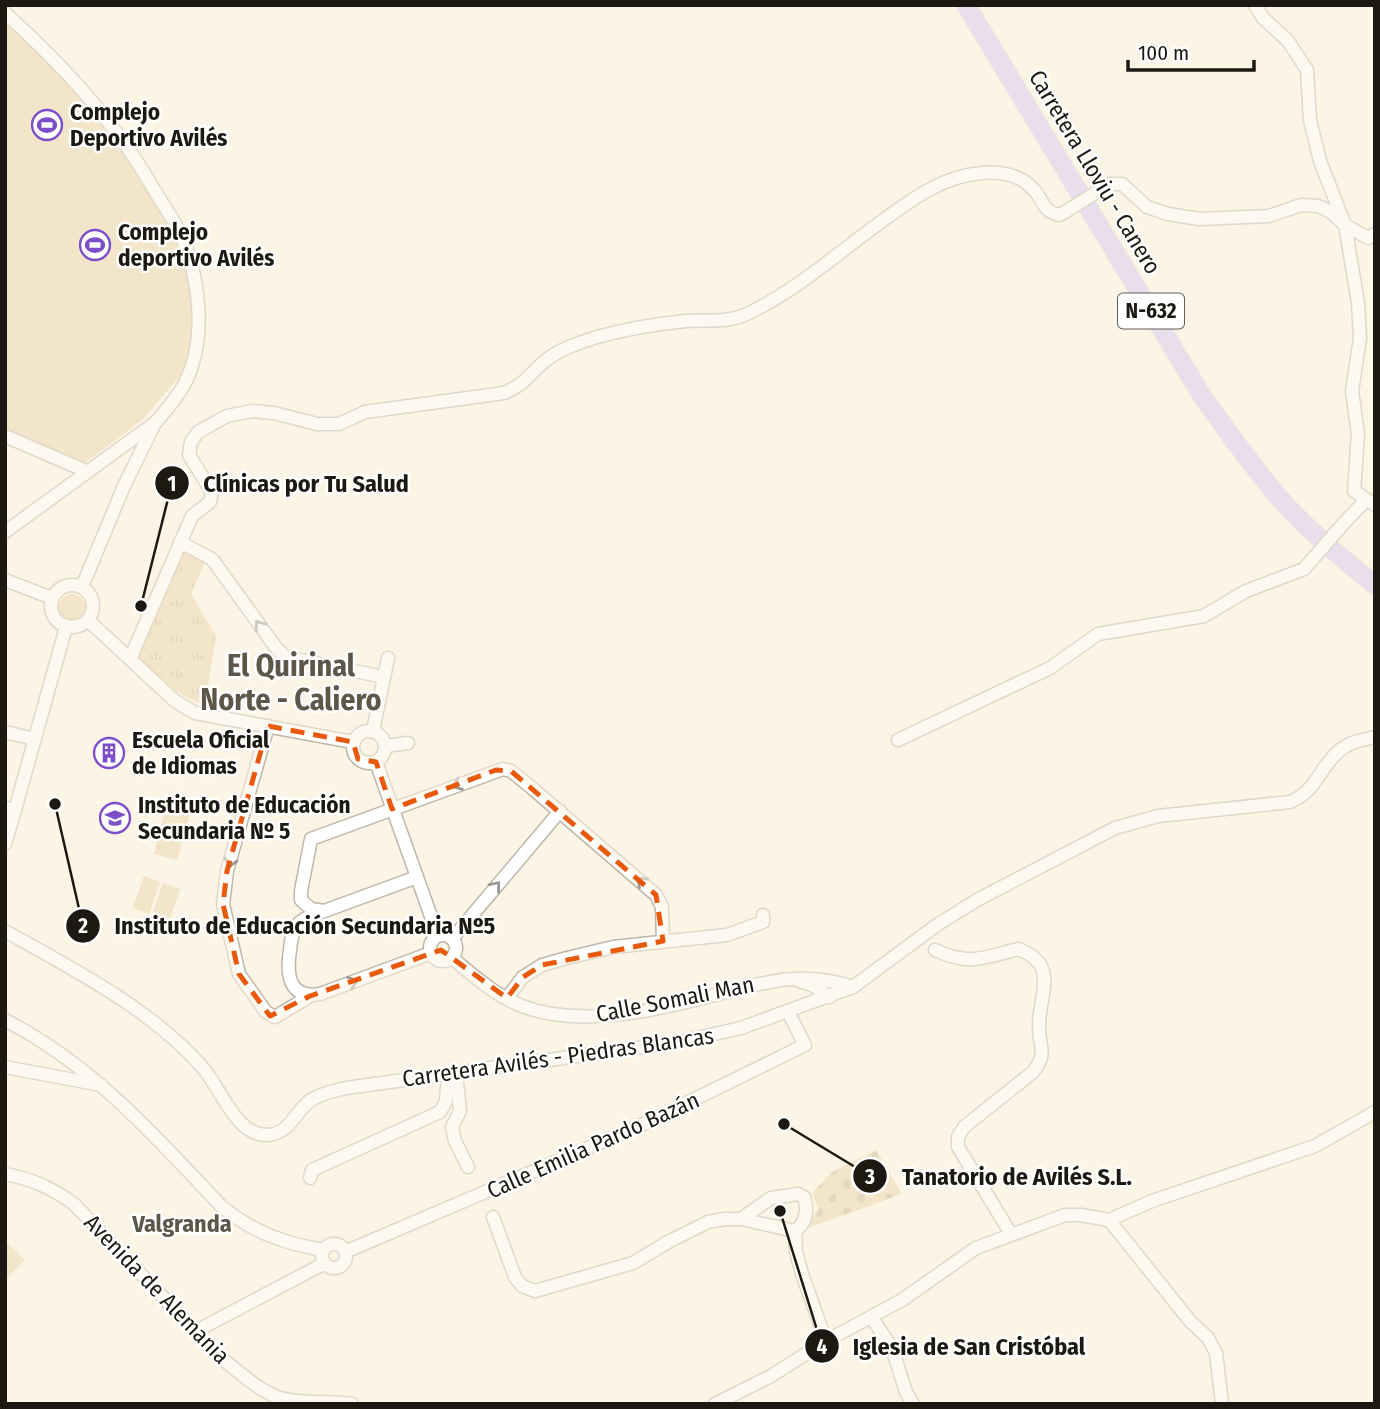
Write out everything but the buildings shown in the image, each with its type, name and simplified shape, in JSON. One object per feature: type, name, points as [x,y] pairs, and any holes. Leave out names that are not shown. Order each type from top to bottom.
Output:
[{"type":"highway","name":"Carretera Lloviu - Canero","points":[[966,5],[1202,396],[1241,451],[1282,501],[1327,546],[1375,585]]},
{"type":"street","points":[[898,740],[1050,668],[1098,634],[1204,616],[1246,591],[1304,569],[1343,524],[1371,502],[1354,491],[1358,435],[1352,391],[1360,338],[1358,303],[1345,225],[1320,161],[1310,120],[1307,70],[1288,41],[1263,18],[1255,5]]},
{"type":"street","points":[[5,13],[45,49],[87,93],[144,170],[180,233],[189,257],[199,312],[192,362],[186,381],[173,403],[156,422],[5,532]]},
{"type":"street","points":[[130,659],[192,516],[210,502],[212,492],[189,455],[191,442],[198,432],[227,416],[253,411],[274,413],[317,424],[338,424],[365,412],[503,393],[519,386],[545,361],[567,348],[595,338],[628,329],[669,323],[738,319],[787,291],[920,193],[957,177],[980,173],[1004,172],[1024,181],[1036,192],[1049,212],[1059,215],[1110,184],[1122,184],[1147,207],[1168,214],[1199,219],[1246,218],[1269,216],[1301,205],[1318,206],[1368,238],[1375,234]]},
{"type":"street","points":[[82,587],[124,486],[156,422]]},
{"type":"street","points":[[5,436],[86,471]]},
{"type":"street","points":[[105,459],[116,457],[123,462],[124,486]]},
{"type":"street","points":[[180,542],[212,559],[277,649],[286,657],[384,677]]},
{"type":"street","points":[[5,580],[52,598]]},
{"type":"street","points":[[62,587],[82,587],[91,598],[93,606],[89,620],[79,626],[66,627],[52,615],[52,598],[62,587]]},
{"type":"street","points":[[89,620],[175,701],[195,713],[354,742]]},
{"type":"street","points":[[5,844],[10,809],[35,739],[66,627]]},
{"type":"street","points":[[373,731],[388,658]]},
{"type":"street","points":[[268,726],[227,871],[223,904],[239,974],[266,1012],[275,1017],[310,996],[431,953]]},
{"type":"street","points":[[373,731],[383,738],[385,746],[382,757],[376,762],[364,763],[358,759],[353,748],[354,742],[361,733],[373,731]]},
{"type":"street","points":[[5,732],[35,739]]},
{"type":"street","name":"Carretera Avilés - Piedras Blancas","points":[[5,931],[122,999],[147,1019],[202,1066],[242,1125],[257,1135],[279,1133],[310,1100],[346,1088],[701,1038],[807,1006],[853,987],[937,925],[977,900],[1115,828],[1158,816],[1290,803],[1304,796],[1340,750],[1351,743],[1375,737]]},
{"type":"street","points":[[385,746],[408,743]]},
{"type":"street","points":[[376,762],[438,936]]},
{"type":"street","points":[[324,911],[311,909],[301,900],[300,891],[311,839],[503,769],[511,771],[560,811],[656,895],[662,907],[663,941]]},
{"type":"street","points":[[452,939],[560,811]]},
{"type":"street","points":[[310,996],[299,993],[288,973],[292,936],[298,924],[308,917],[417,877]]},
{"type":"street","points":[[507,998],[523,977],[542,965],[613,947],[704,939],[750,927]]},
{"type":"street","points":[[446,935],[456,947],[452,958],[441,961],[431,953],[431,942],[438,936],[446,935]]},
{"type":"street","points":[[935,950],[951,957],[973,961],[1018,950],[1034,957],[1044,975],[1045,991],[1038,1027],[1044,1054],[1040,1063],[1033,1072],[964,1128],[958,1137],[958,1147],[965,1162],[1012,1234]]},
{"type":"street","name":"Calle Somali Man","points":[[452,958],[490,989],[507,998],[544,1013],[578,1017],[667,1006],[788,978],[853,987]]},
{"type":"street","points":[[807,1006],[817,980],[831,997]]},
{"type":"street","name":"Calle Emilia Pardo Bazán","points":[[345,1252],[644,1124],[805,1045],[788,1012]]},
{"type":"street","points":[[5,1020],[37,1037],[104,1086],[222,1207],[237,1219],[256,1231],[324,1256],[332,1267],[341,1265],[346,1258],[345,1252],[337,1245],[329,1246],[324,1256],[216,1322],[196,1331]]},
{"type":"street","points":[[57,1077],[68,1058]]},
{"type":"street","points":[[5,1067],[104,1086]]},
{"type":"street","points":[[452,1073],[460,1111],[452,1127],[455,1141],[468,1167]]},
{"type":"street","points":[[310,1178],[312,1171],[440,1112],[446,1101],[452,1073]]},
{"type":"street","points":[[715,1404],[771,1376],[826,1340],[872,1318],[912,1294],[976,1248],[1065,1214],[1109,1220],[1152,1201],[1315,1146],[1375,1112]]},
{"type":"street","name":"Avenida de Alemania","points":[[5,1174],[32,1179],[74,1204],[220,1357],[248,1379],[279,1397],[352,1404]]},
{"type":"street","points":[[741,1219],[771,1198],[798,1194],[804,1196],[806,1201],[806,1217],[795,1231]]},
{"type":"street","points":[[493,1217],[515,1277],[522,1286],[535,1290],[633,1263],[656,1248],[708,1222],[741,1219],[795,1231]]},
{"type":"street","points":[[1109,1220],[1190,1321],[1208,1338],[1216,1353],[1222,1404]]},
{"type":"street","points":[[795,1231],[796,1252],[802,1274],[826,1340]]},
{"type":"street","points":[[872,1318],[892,1348],[906,1392],[914,1404]]},
{"type":"street","points":[[216,1322],[213,1337],[220,1357]]},
{"type":"highlighted area","points":[[268,726],[353,742],[358,759],[376,762],[392,809],[496,770],[511,771],[656,895],[663,941],[542,965],[523,977],[507,998],[441,950],[310,996],[270,1016],[239,974],[223,904],[227,871]]},
{"type":"green space","name":"Complejo deportivo Avilés","points":[[5,15],[87,93],[180,233],[196,285],[192,362],[142,420],[81,466],[5,432]]},
{"type":"green space","points":[[183,552],[205,562],[191,594],[216,636],[205,705],[169,686],[139,658],[139,648]]},
{"type":"green space","points":[[72,594],[81,598],[85,607],[81,616],[72,620],[63,616],[59,607],[63,598]]},
{"type":"green space","points":[[166,807],[190,813],[177,860],[154,854]]},
{"type":"green space","points":[[144,876],[160,882],[149,914],[133,908]]},
{"type":"green space","points":[[163,883],[180,889],[169,921],[152,915]]},
{"type":"green space","points":[[876,1150],[902,1194],[805,1229],[819,1209],[812,1193],[832,1172]]},
{"type":"green space","points":[[5,1243],[25,1260],[5,1280]]},
{"type":"place","name":"Complejo Deportivo Avilés","points":[[47,125]]},
{"type":"place","name":"Complejo deportivo Avilés","points":[[95,245]]},
{"type":"place","name":"Clínicas por Tu Salud","points":[[141,606]]},
{"type":"place","name":"Escuela Oficial de Idiomas","points":[[109,753]]},
{"type":"place","name":"Instituto de Educación Secundaria Nº5","points":[[55,804]]},
{"type":"place","name":"Instituto de Educación Secundaria Nº 5","points":[[115,818]]},
{"type":"place","name":"Tanatorio de Avilés S.L.","points":[[784,1124]]},
{"type":"place","name":"Iglesia de San Cristóbal","points":[[780,1211]]},
{"type":"district","name":"El Quirinal Norte - Caliero","points":[[291,683]]},
{"type":"district","name":"Valgranda","points":[[182,1224]]}]
